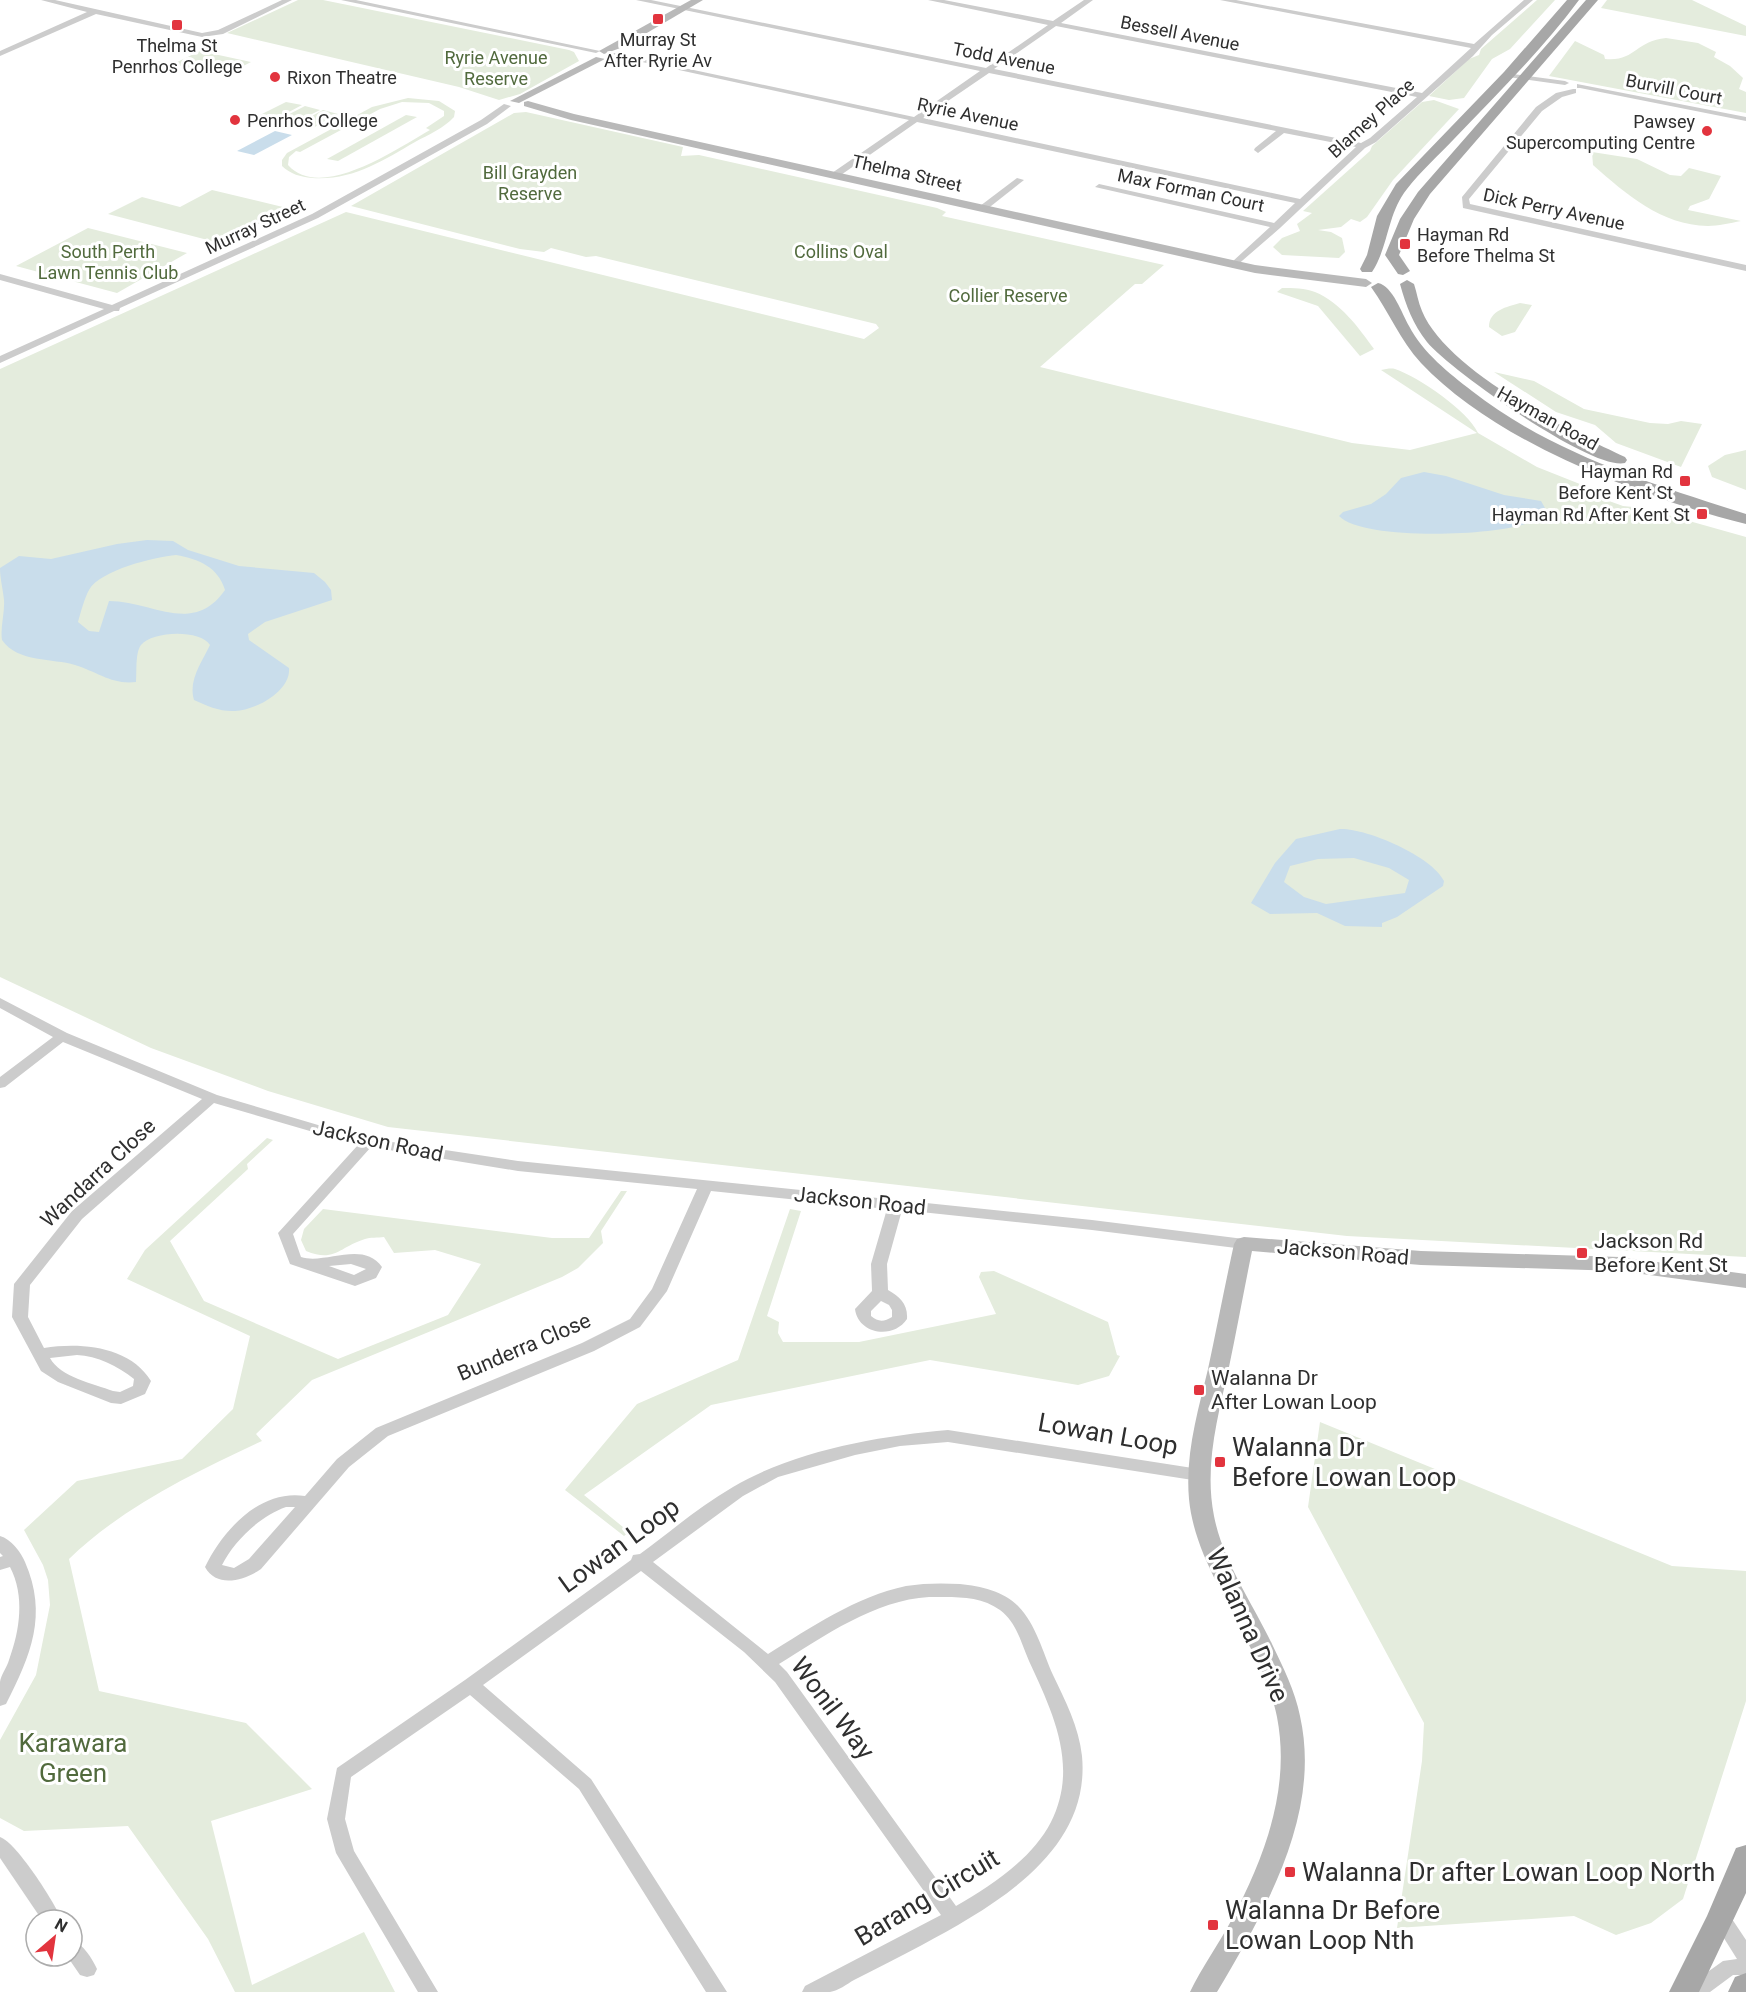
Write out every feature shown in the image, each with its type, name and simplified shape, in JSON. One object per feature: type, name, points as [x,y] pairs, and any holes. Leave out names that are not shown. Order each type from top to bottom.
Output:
[{"type":"main road","name":"Murray Street","points":[[520,105],[698,0]]},
{"type":"main road","points":[[1369,277],[1384,216],[1401,187],[1507,76],[1573,0]]},
{"type":"main road","name":"Hayman Road","points":[[1592,0],[1412,210],[1392,255],[1405,278],[1410,303],[1424,326],[1453,359],[1498,396],[1602,453],[1684,486],[1746,506]]},
{"type":"main road","points":[[1523,83],[1558,87]]},
{"type":"main road","name":"Thelma Street","points":[[520,105],[1235,264],[1278,272],[1369,277]]},
{"type":"main road","points":[[1369,277],[1383,267],[1405,278]]},
{"type":"main road","name":"Hayman Road","points":[[1369,277],[1392,304],[1407,336],[1435,368],[1486,407],[1545,442],[1595,466],[1746,519]]},
{"type":"main road","name":"Jackson Road","points":[[1244,1244],[1421,1258],[1620,1264],[1746,1281]]},
{"type":"main road","name":"Walanna Drive","points":[[1203,1992],[1275,1854],[1286,1818],[1292,1778],[1291,1731],[1277,1682],[1210,1541],[1203,1517],[1199,1475],[1212,1394],[1244,1244]]},
{"type":"main road","points":[[1684,1992],[1721,1919],[1746,1857]]},
{"type":"main road","points":[[1743,1992],[1746,1986]]},
{"type":"street","points":[[45,0],[202,35],[220,32],[288,0]]},
{"type":"street","name":"Ryrie Avenue","points":[[345,0],[1303,202]]},
{"type":"street","name":"Todd Avenue","points":[[640,0],[1362,146]]},
{"type":"street","name":"Bessell Avenue","points":[[932,0],[1422,95]]},
{"type":"street","points":[[835,175],[1089,0]]},
{"type":"street","points":[[1224,0],[1474,46]]},
{"type":"street","points":[[1514,1],[1528,1]]},
{"type":"street","name":"Blamey Place","points":[[1235,264],[1362,146],[1528,1]]},
{"type":"street","points":[[0,54],[95,11]]},
{"type":"street","points":[[1507,76],[1523,83],[1577,89]]},
{"type":"street","name":"Dick Perry Avenue","points":[[1577,89],[1558,87],[1465,199],[1466,206],[1746,268]]},
{"type":"street","name":"Burvill Court","points":[[1577,89],[1746,119]]},
{"type":"street","name":"Murray Street","points":[[0,360],[116,309],[315,216],[484,122],[520,105]]},
{"type":"street","points":[[1257,150],[1282,129]]},
{"type":"street","points":[[983,208],[1020,180]]},
{"type":"street","name":"Max Forman Court","points":[[1099,187],[1277,226]]},
{"type":"street","points":[[0,277],[116,309]]},
{"type":"street","name":"Jackson Road","points":[[0,1002],[62,1036],[212,1098],[368,1142],[518,1167],[896,1205],[1244,1244]]},
{"type":"street","points":[[0,1084],[62,1036]]},
{"type":"street","name":"Wandarra Close","points":[[40,1354],[64,1350],[85,1350],[139,1371],[143,1381],[139,1390],[121,1398],[111,1398],[64,1378],[47,1367],[20,1317],[22,1284],[77,1215],[212,1098]]},
{"type":"street","points":[[310,1265],[295,1260],[285,1233],[368,1142]]},
{"type":"street","name":"Bunderra Close","points":[[309,1503],[285,1501],[262,1513],[218,1553],[213,1567],[221,1574],[235,1575],[246,1571],[309,1503],[343,1463],[382,1432],[588,1347],[634,1323],[659,1291],[706,1186]]},
{"type":"street","points":[[880,1293],[879,1264],[896,1205]]},
{"type":"street","name":"Lowan Loop","points":[[428,1992],[345,1853],[336,1819],[343,1773],[471,1685],[639,1560],[737,1492],[773,1473],[855,1449],[900,1440],[948,1436],[1199,1475]]},
{"type":"street","points":[[0,1542],[7,1561],[28,1585],[29,1608],[19,1657],[0,1699]]},
{"type":"street","name":"Wonil Way","points":[[639,1560],[768,1663],[793,1691],[953,1917]]},
{"type":"street","name":"Barang Circuit","points":[[768,1663],[794,1646],[881,1601],[903,1594],[972,1592],[994,1598],[1018,1617],[1065,1724],[1072,1754],[1070,1792],[1057,1829],[1045,1848],[1008,1881],[953,1917],[812,1992]]},
{"type":"street","points":[[471,1685],[585,1784],[717,1992]]},
{"type":"street","points":[[0,1845],[14,1861],[45,1908]]},
{"type":"street","points":[[1721,1919],[1746,1956]]},
{"type":"street","points":[[84,1965],[87,1969]]},
{"type":"street","points":[[1695,1992],[1730,1967],[1746,1967]]},
{"type":"green space","name":"Ryrie Avenue Reserve","points":[[298,0],[323,0],[569,50],[574,52],[579,61],[520,94],[499,100],[459,87],[227,33]]},
{"type":"green space","points":[[1537,0],[1555,0],[1510,49],[1492,59],[1464,98],[1449,100],[1429,96],[1469,59],[1479,55],[1481,49]]},
{"type":"green space","points":[[1607,0],[1692,0],[1746,26],[1746,36],[1601,8]]},
{"type":"green space","points":[[1666,38],[1698,43],[1716,52],[1714,57],[1730,66],[1743,78],[1739,89],[1746,92],[1746,113],[1549,76],[1575,41],[1604,55],[1605,59],[1615,59],[1648,43]]},
{"type":"green space","points":[[200,51],[251,62],[224,76],[173,64]]},
{"type":"green space","points":[[408,98],[439,101],[455,111],[454,117],[446,125],[378,163],[353,173],[327,178],[312,178],[296,175],[282,166],[282,160],[287,153],[372,107]],"holes":[[[402,102],[429,103],[444,111],[444,116],[426,128],[430,130],[380,159],[339,175],[320,178],[302,175],[288,165],[289,157],[296,151],[300,152],[380,109]]]},
{"type":"green space","points":[[1434,100],[1459,109],[1393,180],[1367,217],[1360,222],[1351,219],[1341,227],[1318,230],[1331,232],[1342,238],[1345,252],[1339,258],[1282,255],[1273,247],[1282,238],[1300,231],[1297,224],[1312,213],[1303,211],[1370,151],[1372,146],[1422,102]]},
{"type":"green space","points":[[286,102],[302,105],[274,120],[258,116]]},
{"type":"green space","points":[[305,106],[320,110],[292,124],[276,121]]},
{"type":"green space","points":[[323,110],[338,114],[311,129],[295,125]]},
{"type":"green space","points":[[526,112],[683,147],[681,156],[699,155],[937,208],[946,212],[942,216],[1164,265],[1142,284],[1135,284],[1040,367],[1352,443],[1410,450],[1477,433],[1381,370],[1395,369],[1417,379],[1454,405],[1473,424],[1478,433],[1537,467],[1600,492],[1609,501],[1623,506],[1643,508],[1746,537],[1746,1257],[1347,1236],[388,1127],[268,1091],[151,1048],[0,977],[0,369],[346,212],[864,339],[879,328],[876,324],[596,256],[586,257],[551,248],[544,252],[520,249],[351,206],[514,113]]},
{"type":"green space","points":[[406,115],[417,117],[338,161],[327,159]]},
{"type":"green space","points":[[1592,152],[1637,159],[1670,175],[1681,176],[1689,168],[1721,176],[1709,199],[1690,206],[1688,210],[1741,221],[1708,226],[1675,220],[1660,214],[1631,197],[1593,165]]},
{"type":"green space","name":"South Perth Lawn Tennis Club","points":[[212,190],[287,208],[223,244],[108,214],[142,197],[180,207]]},
{"type":"green space","name":"South Perth Lawn Tennis Club","points":[[88,228],[187,253],[117,293],[16,266]]},
{"type":"green space","points":[[1282,288],[1307,290],[1324,296],[1348,316],[1374,349],[1360,356],[1318,306],[1277,292]]},
{"type":"green space","points":[[1520,303],[1532,305],[1515,332],[1502,336],[1489,327],[1495,313]]},
{"type":"green space","points":[[1494,372],[1534,381],[1584,409],[1650,423],[1668,424],[1681,421],[1702,424],[1681,467],[1616,443],[1595,425],[1556,412]]},
{"type":"green space","points":[[1746,450],[1746,490],[1712,477],[1708,466],[1725,455]]},
{"type":"green space","name":"Karawara Green","points":[[267,1138],[273,1140],[247,1164],[248,1169],[170,1241],[204,1301],[338,1359],[448,1315],[481,1264],[435,1250],[394,1253],[384,1237],[356,1242],[331,1255],[306,1251],[301,1240],[304,1229],[323,1209],[552,1238],[589,1238],[621,1191],[627,1191],[601,1231],[603,1243],[578,1268],[562,1277],[312,1380],[256,1434],[262,1441],[186,1478],[136,1507],[112,1523],[69,1559],[99,1691],[246,1723],[312,1789],[211,1821],[252,1985],[364,1932],[395,1992],[235,1992],[208,1939],[128,1826],[24,1831],[0,1818],[0,1740],[36,1675],[50,1605],[48,1580],[43,1565],[24,1530],[77,1481],[182,1459],[233,1409],[250,1336],[127,1279],[145,1250]]},
{"type":"green space","points":[[790,1209],[801,1211],[767,1316],[779,1322],[778,1333],[783,1342],[859,1342],[996,1314],[979,1277],[981,1272],[994,1271],[1108,1322],[1117,1355],[1120,1356],[1109,1376],[1078,1385],[930,1360],[711,1405],[584,1495],[629,1532],[624,1536],[565,1490],[637,1404],[738,1360]]},
{"type":"green space","points":[[1320,1422],[1672,1566],[1746,1571],[1746,1701],[1683,1899],[1651,1923],[1616,1935],[1574,1916],[1397,1928],[1422,1761],[1424,1723],[1308,1507]]},
{"type":"water","points":[[275,131],[292,135],[254,155],[237,151]]},
{"type":"water","points":[[1424,472],[1446,476],[1504,495],[1541,501],[1545,508],[1536,519],[1528,523],[1488,531],[1460,533],[1401,533],[1353,524],[1339,516],[1343,512],[1371,504],[1386,494],[1401,478]]},
{"type":"water","points":[[147,540],[173,541],[188,550],[239,566],[314,573],[331,590],[332,600],[265,622],[248,634],[249,640],[289,668],[288,676],[271,698],[253,707],[235,711],[219,710],[194,700],[194,678],[210,645],[197,636],[176,634],[147,640],[141,645],[138,653],[136,682],[120,682],[75,665],[26,656],[17,653],[2,640],[4,600],[0,568],[19,556],[51,559],[117,544]],"holes":[[[176,555],[207,565],[218,575],[225,590],[213,604],[186,614],[109,601],[99,632],[89,631],[78,622],[89,590],[104,576],[155,558]]]},
{"type":"water","points":[[1340,829],[1366,833],[1413,853],[1437,872],[1444,881],[1443,886],[1397,917],[1382,923],[1382,927],[1345,926],[1317,913],[1270,914],[1251,903],[1275,863],[1296,839]],"holes":[[[1354,858],[1389,868],[1409,880],[1405,893],[1326,904],[1304,897],[1284,882],[1290,866],[1318,859]]]},
{"type":"place","name":"Murray St After Ryrie Av","points":[[658,19]]},
{"type":"place","name":"Thelma St Penrhos College","points":[[177,25]]},
{"type":"place","name":"Rixon Theatre","points":[[275,77]]},
{"type":"place","name":"Penrhos College","points":[[235,120]]},
{"type":"place","name":"Pawsey Supercomputing Centre","points":[[1707,131]]},
{"type":"place","name":"Hayman Rd Before Thelma St","points":[[1405,244]]},
{"type":"place","name":"Hayman Rd Before Kent St","points":[[1685,481]]},
{"type":"place","name":"Hayman Rd After Kent St","points":[[1702,514]]},
{"type":"place","name":"Jackson Rd Before Kent St","points":[[1582,1253]]},
{"type":"place","name":"Walanna Dr After Lowan Loop","points":[[1199,1390]]},
{"type":"place","name":"Walanna Dr Before Lowan Loop","points":[[1220,1462]]},
{"type":"place","name":"Walanna Dr after Lowan Loop North","points":[[1290,1872]]},
{"type":"place","name":"Walanna Dr Before Lowan Loop Nth","points":[[1213,1925]]},
{"type":"park label","name":"Bill Grayden Reserve","points":[[530,182]]},
{"type":"park label","name":"Collins Oval","points":[[841,251]]},
{"type":"park label","name":"Collier Reserve","points":[[1008,295]]}]
